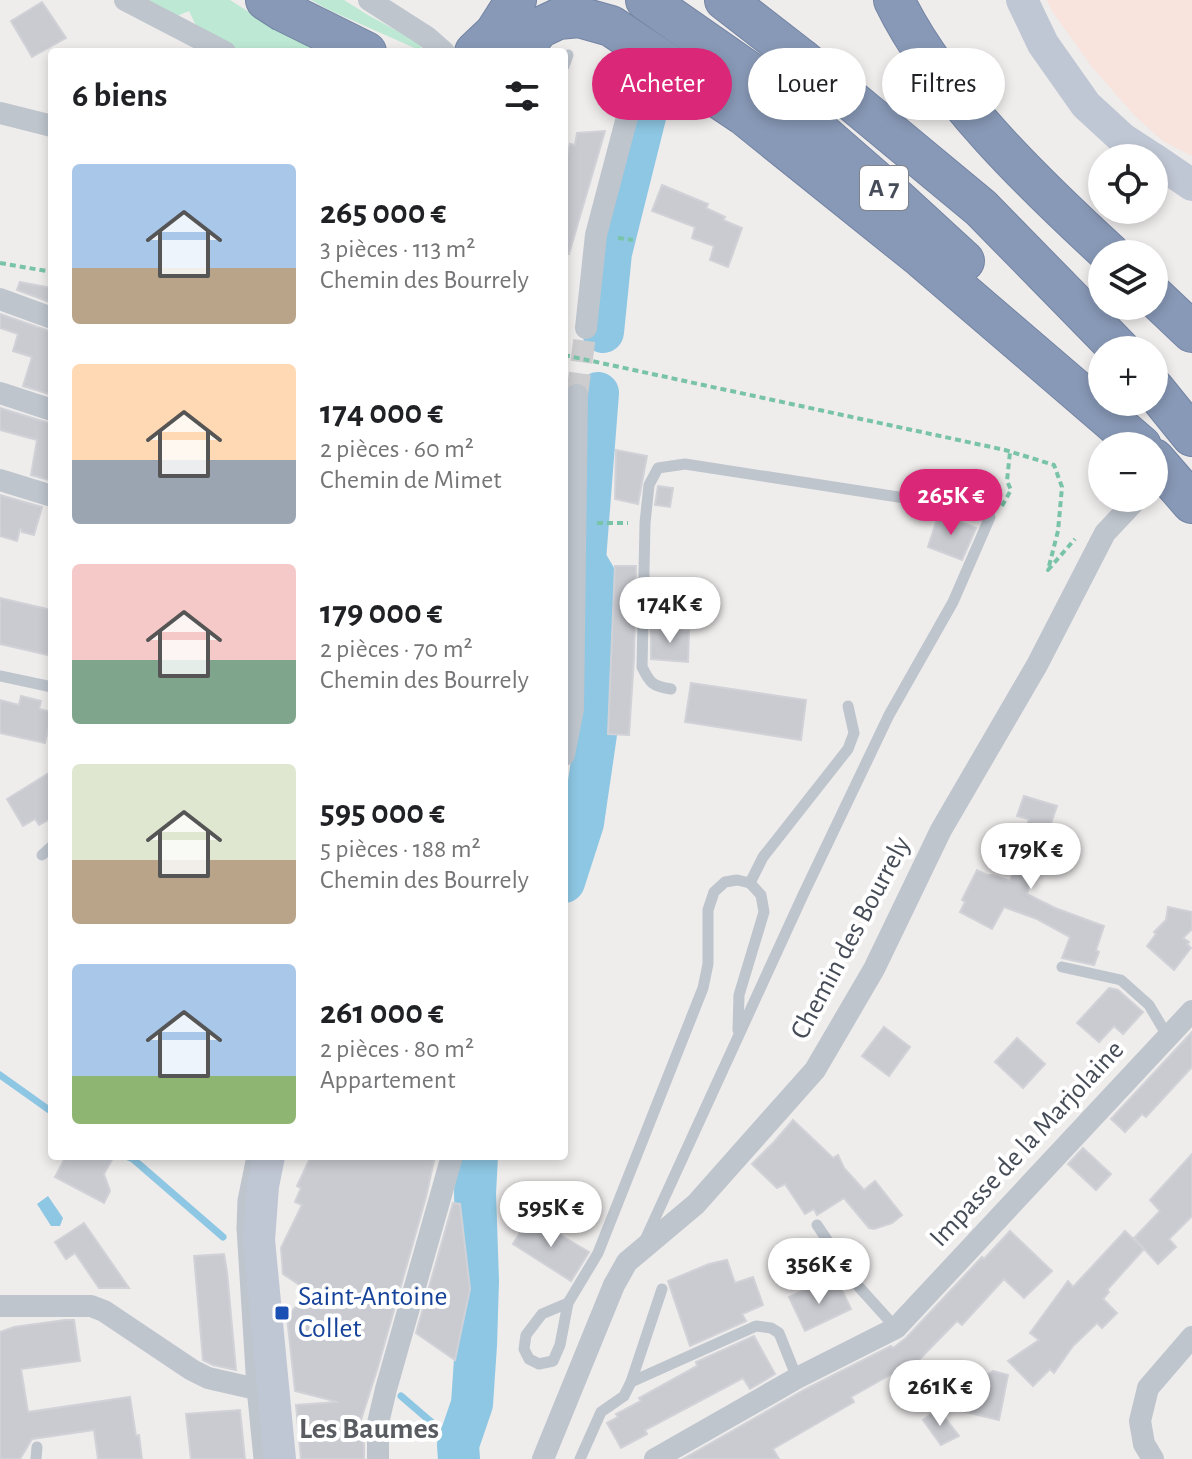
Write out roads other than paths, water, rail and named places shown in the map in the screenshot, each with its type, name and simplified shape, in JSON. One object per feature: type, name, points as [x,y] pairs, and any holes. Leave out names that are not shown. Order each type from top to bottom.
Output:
[{"type":"highway","points":[[266,0],[358,48]]},
{"type":"highway","name":"A 7","points":[[646,0],[759,79],[994,289],[1088,386]]},
{"type":"highway","name":"A 7","points":[[725,0],[981,208],[1106,336]]},
{"type":"highway","points":[[894,0],[924,51],[954,92],[990,134],[1096,240]]},
{"type":"highway","points":[[503,34],[529,37],[558,19],[579,17],[611,26],[744,115],[922,258],[1126,432]]},
{"type":"highway","points":[[1168,309],[1192,332]]},
{"type":"highway","points":[[1168,406],[1192,436]]},
{"type":"highway","name":"A 7","points":[[1116,416],[1130,432]]},
{"type":"highway","points":[[1168,475],[1192,503]]},
{"type":"main road","points":[[503,34],[525,0]]},
{"type":"main road","points":[[1022,0],[1043,44],[1086,105],[1130,144]]},
{"type":"main road","points":[[1168,169],[1191,184]]},
{"type":"main road","points":[[268,1160],[259,1240],[262,1388],[280,1459]]},
{"type":"street","points":[[125,0],[217,48]]},
{"type":"street","points":[[369,0],[439,48]]},
{"type":"street","points":[[0,113],[48,125]]},
{"type":"street","points":[[586,328],[596,235],[626,120]]},
{"type":"street","points":[[0,299],[48,317]]},
{"type":"street","points":[[0,393],[48,409]]},
{"type":"street","points":[[568,735],[573,709],[569,490],[577,395]]},
{"type":"street","points":[[0,480],[48,495]]},
{"type":"street","name":"Chemin des Bourrely","points":[[543,1459],[614,1285],[627,1262],[696,1204],[815,1070],[874,969],[941,830],[1037,665],[1105,533],[1125,512]]},
{"type":"street","name":"Impasse de la Marjolaine","points":[[655,1459],[797,1378],[896,1328],[1192,1011]]},
{"type":"street","points":[[378,1459],[378,1423],[451,1160]]},
{"type":"street","points":[[0,1306],[91,1306],[104,1311],[208,1378],[262,1388]]},
{"type":"street","points":[[1153,1459],[1144,1444],[1140,1421],[1148,1388],[1192,1337]]},
{"type":"lane","points":[[641,1249],[889,715],[953,602],[990,517],[937,503],[685,464],[658,468],[649,485],[645,523],[642,667],[649,681],[671,689]]},
{"type":"lane","points":[[0,676],[48,686]]},
{"type":"lane","points":[[750,883],[763,857],[848,749],[854,733],[848,706]]},
{"type":"lane","points":[[42,855],[48,850]]},
{"type":"lane","points":[[568,1303],[542,1314],[526,1335],[524,1349],[529,1359],[539,1364],[553,1361],[560,1345],[568,1303],[598,1253],[703,988],[708,964],[708,910],[714,892],[725,882],[737,880],[750,883],[761,895],[764,912],[739,995],[737,1039]]},
{"type":"lane","points":[[1062,967],[1121,980],[1149,1005],[1168,1037]]},
{"type":"lane","points":[[251,1160],[243,1200],[242,1228],[262,1388],[259,1459]]},
{"type":"lane","points":[[817,1225],[859,1287],[896,1328]]},
{"type":"lane","points":[[580,1459],[601,1412],[624,1396],[631,1382],[662,1289]]},
{"type":"lane","points":[[631,1382],[756,1326],[771,1328],[779,1333],[797,1378]]},
{"type":"water","points":[[48,1196],[63,1218],[60,1226],[51,1226],[37,1204]]},
{"type":"waterway","points":[[603,332],[611,253],[644,120]]},
{"type":"waterway","points":[[568,870],[583,823],[596,734],[595,577],[585,560],[598,393]]},
{"type":"waterway","points":[[0,1075],[48,1109]]},
{"type":"waterway","points":[[134,1160],[223,1237]]},
{"type":"waterway","points":[[459,1459],[458,1445],[472,1404],[476,1345],[477,1160]]},
{"type":"waterway","points":[[401,1396],[458,1445]]},
{"type":"tunnel","points":[[577,395],[586,328]]},
{"type":"place","name":"Saint-Antoine Collet","points":[[282,1313]]},
{"type":"district","name":"Les Baumes","points":[[369,1429]]}]
